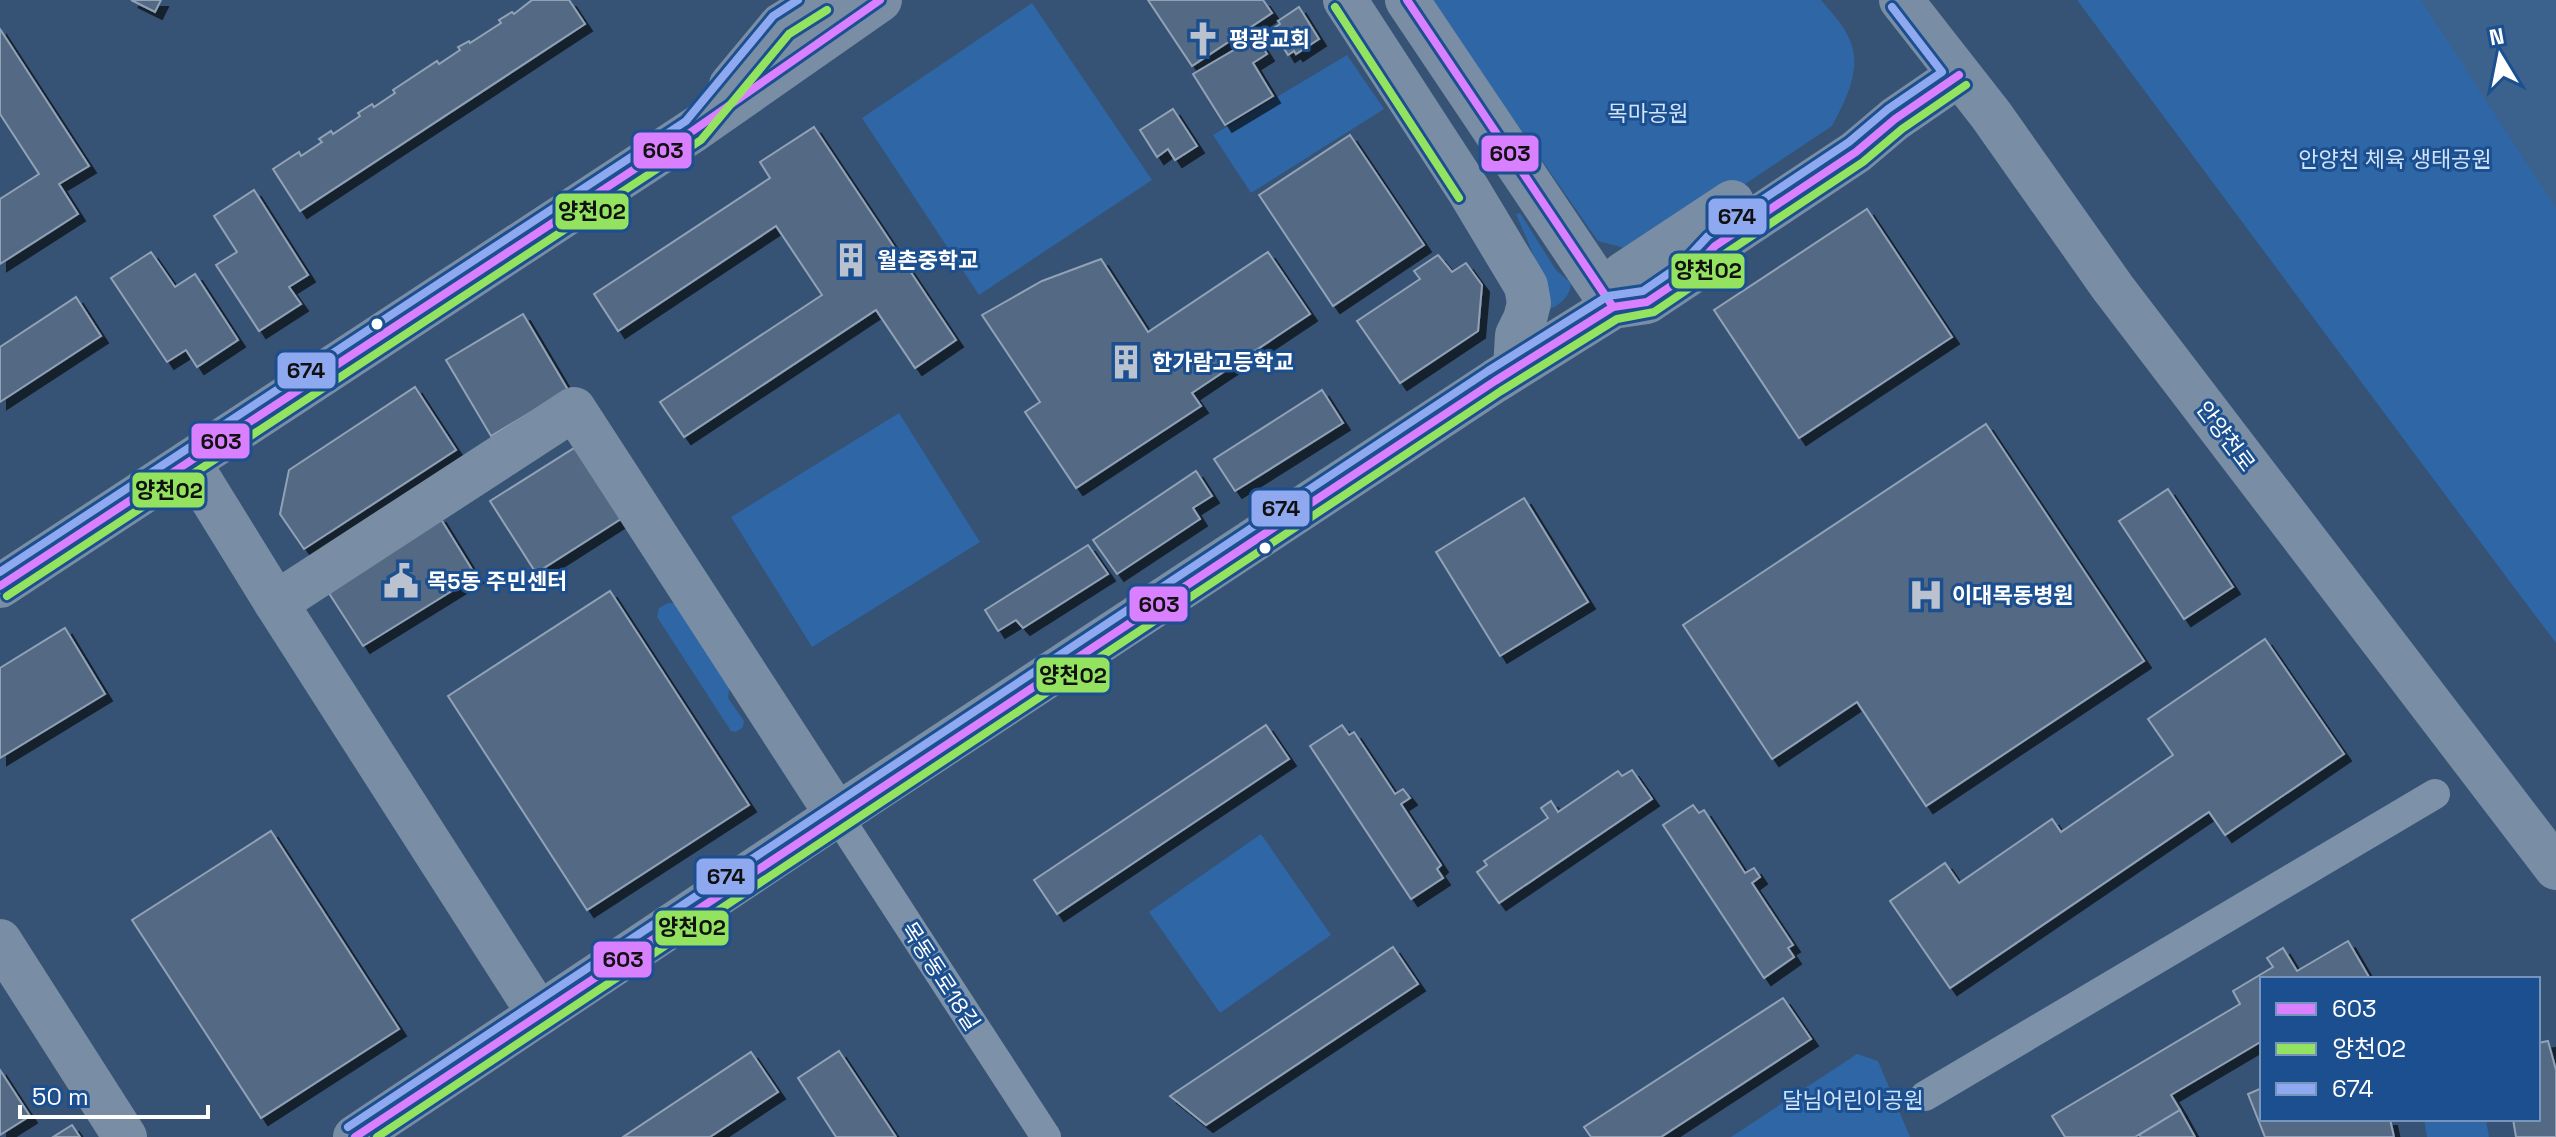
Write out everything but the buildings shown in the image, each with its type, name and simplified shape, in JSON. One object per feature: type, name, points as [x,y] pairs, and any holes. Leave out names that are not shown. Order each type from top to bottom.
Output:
[{"type":"main road","points":[[694,130],[770,13],[821,0]]},
{"type":"main road","points":[[0,586],[694,130],[880,0]]},
{"type":"main road","points":[[1345,0],[1469,191],[1526,286],[1529,303],[1517,335],[1515,368]]},
{"type":"main road","points":[[1407,0],[1613,307]]},
{"type":"main road","name":"안양천로","points":[[1901,0],[1991,115],[2113,288],[2556,868]]},
{"type":"main road","points":[[355,1137],[1515,368],[1613,307],[1647,302],[1689,274],[1715,246],[1856,152],[1895,119],[1959,75]]},
{"type":"main road","points":[[276,603],[574,409],[837,815]]},
{"type":"main road","points":[[189,462],[539,1014]]},
{"type":"main road","points":[[0,941],[125,1137]]},
{"type":"street","points":[[1925,1096],[2435,794]]},
{"type":"street","name":"목동동로18길","points":[[837,815],[1046,1137]]},
{"type":"green space","name":"목마공원","points":[[1430,0],[1821,0],[1848,36],[1854,70],[1832,126],[1649,248],[1624,248],[1598,241]]},
{"type":"green space","name":"안양천 체육 생태공원","points":[[2077,0],[2556,0],[2556,643],[2516,590]]},
{"type":"green space","points":[[1032,3],[1152,180],[979,295],[862,118]]},
{"type":"green space","points":[[1347,55],[1384,109],[1251,193],[1213,135]]},
{"type":"green space","points":[[1520,213],[1556,270],[1571,283],[1566,297],[1545,312],[1542,275],[1516,214]]},
{"type":"green space","points":[[899,413],[980,542],[812,647],[731,517]]},
{"type":"green space","points":[[668,603],[678,603],[730,684],[728,698],[744,721],[743,727],[736,732],[731,731],[657,617],[659,608]]},
{"type":"green space","points":[[1261,834],[1331,935],[1220,1013],[1149,912]]},
{"type":"green space","name":"달님어린이공원","points":[[1857,1054],[1878,1061],[1910,1137],[1731,1137]]},
{"type":"green space","points":[[2424,1121],[2486,1121],[2489,1137],[2427,1137]]},
{"type":"shaded area","points":[[2421,0],[2556,0],[2556,209]]},
{"type":"transit line","name":"674","points":[[0,572],[686,121],[773,16],[798,0]]},
{"type":"transit line","name":"603","points":[[0,586],[694,130],[880,0]]},
{"type":"transit line","name":"603","points":[[1407,0],[1613,307]]},
{"type":"transit line","name":"양천02","points":[[1335,7],[1459,198]]},
{"type":"transit line","name":"674","points":[[348,1127],[1488,371],[1608,296],[1643,291],[1681,265],[1708,236],[1849,142],[1888,109],[1942,72],[1892,7]]},
{"type":"transit line","name":"양천02","points":[[7,596],[701,140],[789,34],[827,10]]},
{"type":"transit line","name":"603","points":[[355,1137],[1495,381],[1613,307],[1647,302],[1689,274],[1715,246],[1856,152],[1895,119],[1959,75]]},
{"type":"transit line","name":"양천02","points":[[377,1137],[1501,391],[1617,319],[1654,312],[1697,283],[1723,255],[1863,162],[1902,129],[1966,85]]},
{"type":"place","name":"평광교회","points":[[1203,39]]},
{"type":"place","name":"월촌중학교","points":[[851,260]]},
{"type":"place","name":"한가람고등학교","points":[[1126,362]]},
{"type":"place","name":"목5동 주민센터","points":[[401,581]]},
{"type":"place","name":"이대목동병원","points":[[1926,595]]}]
